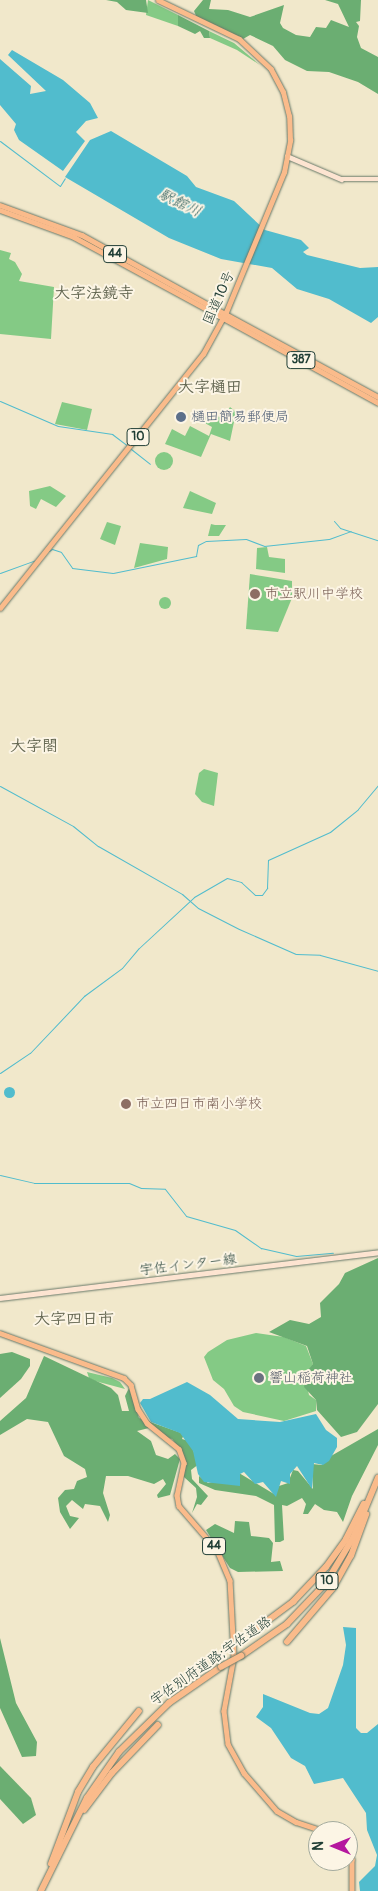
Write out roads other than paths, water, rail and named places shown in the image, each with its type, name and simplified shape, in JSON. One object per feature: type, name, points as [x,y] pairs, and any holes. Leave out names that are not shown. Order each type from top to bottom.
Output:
[{"type":"highway","name":"国道10号","points":[[0,608],[190,372],[224,316],[276,192],[287,156],[290,136],[287,103],[278,80],[266,63],[239,39],[158,0]]},
{"type":"highway","name":"387","points":[[224,316],[378,397]]},
{"type":"highway","name":"387","points":[[224,316],[378,403]]},
{"type":"highway","points":[[258,1628],[293,1602],[326,1567],[346,1540],[378,1478]]},
{"type":"highway","points":[[287,1642],[318,1608],[342,1572],[363,1527],[378,1478]]},
{"type":"highway","name":"宇佐別府道路;宇佐道路","points":[[40,1891],[69,1832],[110,1763],[136,1733],[169,1703],[287,1624],[326,1583],[350,1545],[378,1478]]},
{"type":"highway","points":[[40,1891],[78,1792],[93,1767],[139,1711]]},
{"type":"highway","points":[[69,1832],[112,1773],[158,1726]]},
{"type":"main road","points":[[287,156],[341,179],[378,178]]},
{"type":"main road","name":"44","points":[[0,205],[75,232],[224,316]]},
{"type":"main road","name":"44","points":[[0,210],[74,237],[224,316]]},
{"type":"main road","name":"宇佐インター線","points":[[0,1298],[378,1252]]},
{"type":"main road","name":"44","points":[[0,1333],[124,1378],[131,1385],[145,1420],[179,1449],[184,1463],[177,1494],[179,1506],[218,1550],[230,1580],[234,1657],[224,1714],[230,1748],[244,1773],[278,1811],[296,1822],[308,1826]]},
{"type":"main road","points":[[352,1871],[352,1891]]},
{"type":"water","points":[[12,50],[63,80],[90,103],[98,118],[86,121],[76,132],[85,141],[63,171],[19,140],[14,130],[16,124],[0,105],[0,59],[31,86],[30,94],[46,91],[8,55]]},
{"type":"water","name":"駅館川","points":[[111,131],[187,176],[196,187],[234,201],[265,230],[301,240],[309,248],[303,252],[307,255],[360,268],[378,267],[378,317],[371,323],[329,299],[297,289],[272,268],[221,259],[169,238],[65,177],[90,140]]},
{"type":"water","points":[[9,1086],[15,1092],[9,1098],[3,1092]]},
{"type":"water","points":[[187,1382],[210,1395],[238,1419],[280,1422],[316,1414],[326,1430],[337,1438],[337,1447],[329,1461],[323,1465],[314,1463],[312,1489],[297,1466],[290,1474],[290,1484],[281,1481],[276,1497],[263,1482],[255,1484],[244,1472],[240,1474],[240,1486],[204,1482],[198,1474],[193,1451],[180,1433],[151,1422],[140,1403],[143,1399],[150,1399]]},
{"type":"water","points":[[343,1627],[356,1628],[356,1728],[361,1733],[367,1733],[378,1724],[378,1891],[360,1891],[359,1882],[375,1866],[377,1855],[367,1830],[366,1813],[343,1778],[314,1784],[305,1766],[291,1758],[271,1728],[256,1717],[263,1707],[263,1694],[310,1713],[319,1714],[328,1708],[343,1665],[346,1645]]},
{"type":"waterway","points":[[0,141],[60,186],[65,178]]},
{"type":"waterway","points":[[0,401],[58,426],[112,434],[128,446]]},
{"type":"waterway","points":[[131,449],[150,464]]},
{"type":"waterway","points":[[334,521],[340,528],[378,540]]},
{"type":"waterway","points":[[49,551],[52,549],[61,552],[72,568],[113,573],[196,556],[198,545],[206,541],[246,539],[264,546],[329,539],[351,531]]},
{"type":"waterway","points":[[0,573],[35,560]]},
{"type":"waterway","points":[[0,1073],[30,1053],[84,996],[122,968],[139,948],[194,897],[227,878],[241,882],[255,895],[262,895],[267,888],[268,860],[330,832],[358,809],[378,785]]},
{"type":"waterway","points":[[0,786],[73,826],[98,846],[182,894],[198,908],[239,929],[296,954],[320,955],[378,971]]},
{"type":"waterway","points":[[0,1175],[34,1183],[129,1183],[141,1188],[165,1189],[186,1216],[235,1230],[261,1248],[296,1256],[333,1253]]},
{"type":"place","name":"樋田簡易郵便局","points":[[181,417]]},
{"type":"place","name":"市立駅川中学校","points":[[255,594]]},
{"type":"place","name":"市立四日市南小学校","points":[[126,1104]]},
{"type":"place","name":"響山稲荷神社","points":[[259,1378]]},
{"type":"district","name":"大字法鏡寺","points":[[94,293]]},
{"type":"district","name":"大字樋田","points":[[210,387]]},
{"type":"district","name":"大字閤","points":[[34,746]]},
{"type":"district","name":"大字四日市","points":[[74,1319]]}]
